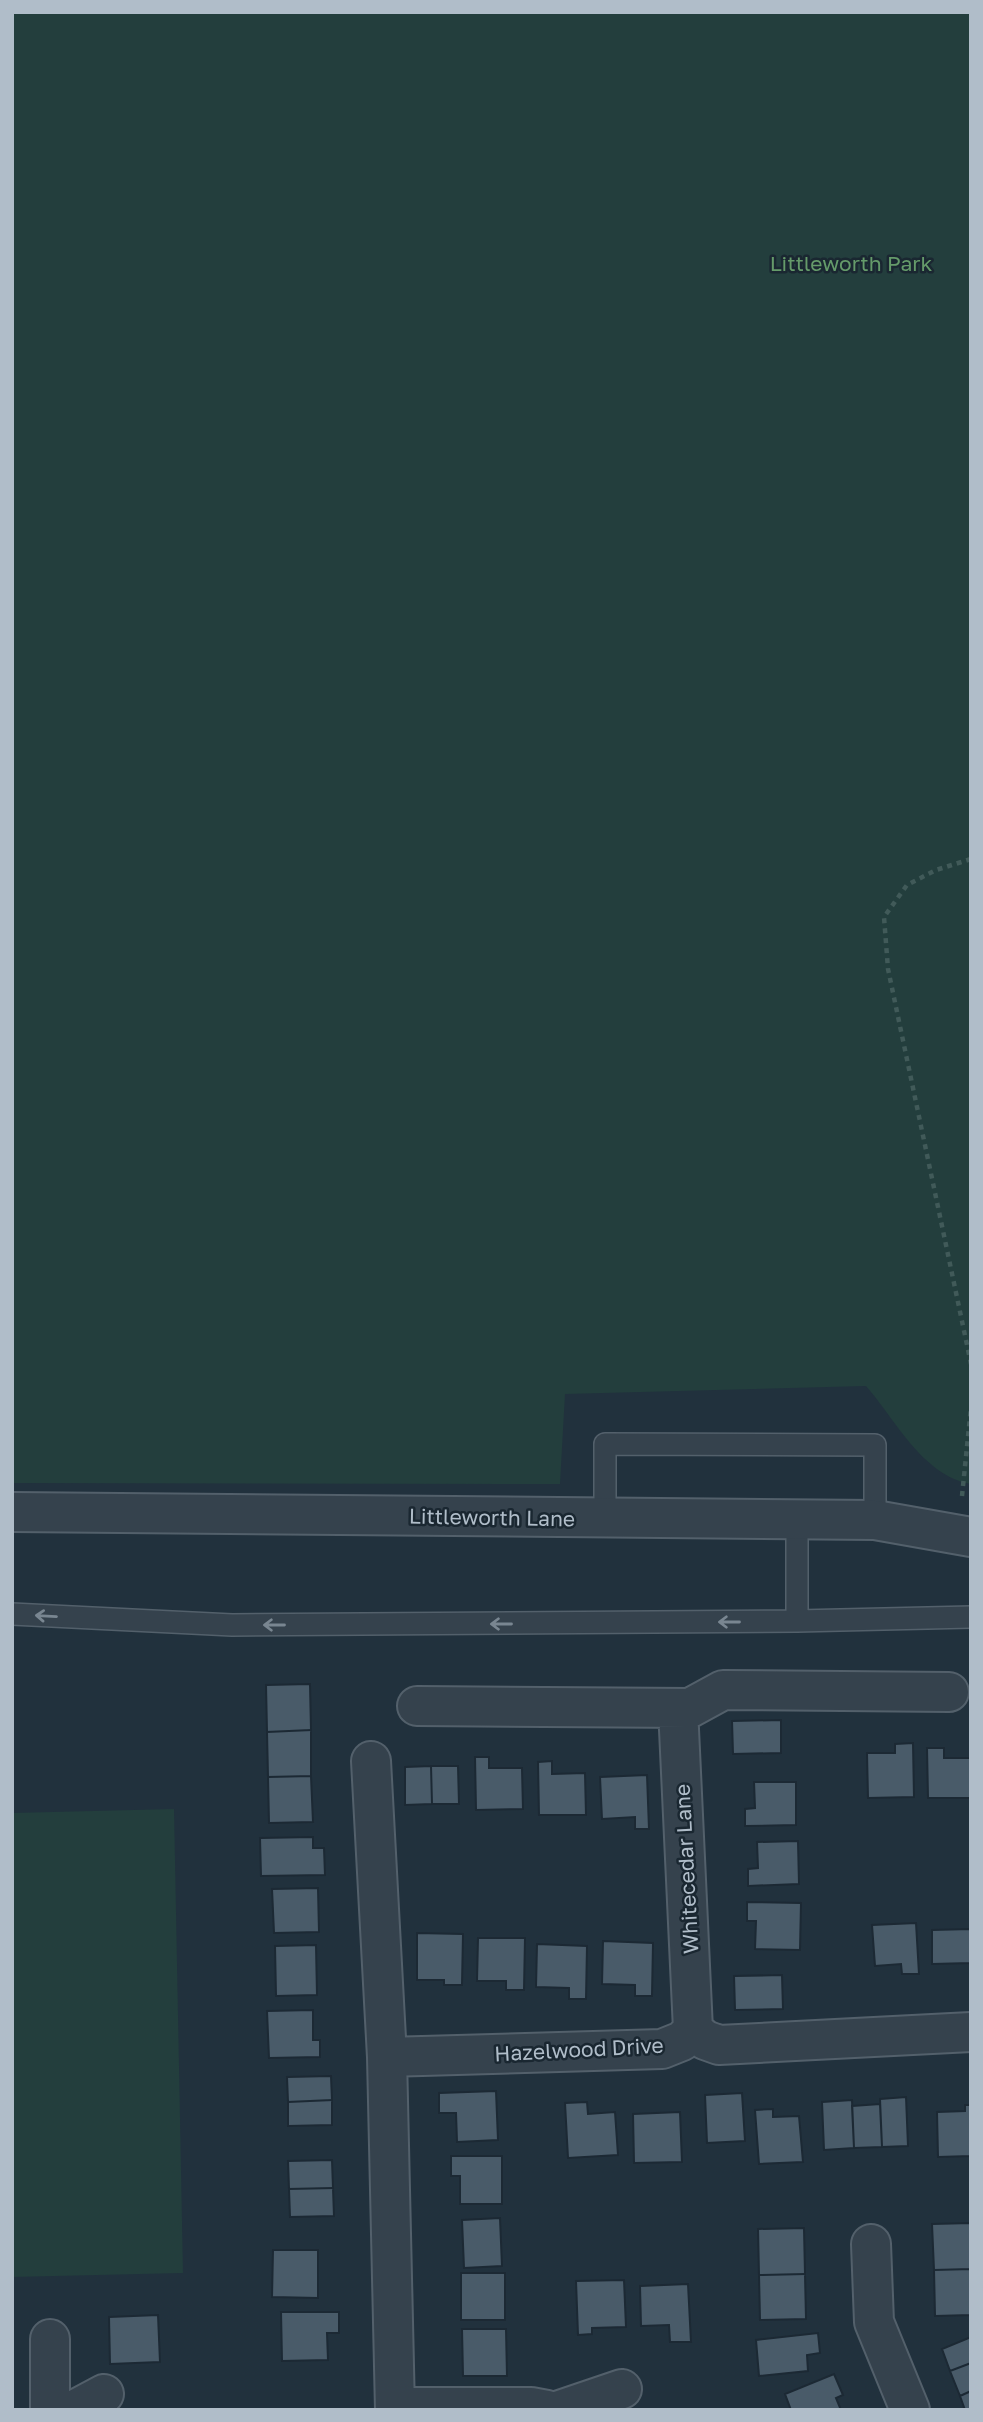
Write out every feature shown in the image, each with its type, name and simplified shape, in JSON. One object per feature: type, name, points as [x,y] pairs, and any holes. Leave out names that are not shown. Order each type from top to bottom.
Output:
[{"type":"street","name":"Littleworth Lane","points":[[12,1512],[875,1520],[964,1536]]},
{"type":"street","points":[[417,1706],[690,1708],[723,1690],[949,1692]]},
{"type":"street","name":"Whitecedar Lane","points":[[678,1708],[693,2030]]},
{"type":"street","points":[[371,1761],[387,2057],[396,2409],[531,2407],[547,2410]]},
{"type":"street","name":"Hazelwood Drive","points":[[387,2057],[662,2049],[682,2041],[693,2030],[705,2040],[719,2045],[971,2032]]},
{"type":"street","points":[[871,2244],[874,2322],[910,2410]]},
{"type":"street","points":[[50,2339],[50,2410]]},
{"type":"street","points":[[560,2410],[622,2389]]},
{"type":"lane","points":[[606,1518],[606,1444],[875,1445],[875,1520]]},
{"type":"lane","points":[[797,1520],[797,1621]]},
{"type":"lane","points":[[12,1614],[232,1625],[797,1621],[971,1617]]},
{"type":"path","points":[[971,859],[936,870],[907,885],[884,917],[888,969],[971,1364]]},
{"type":"path","points":[[964,1536],[971,1407]]},
{"type":"green space","name":"Littleworth Park","points":[[12,12],[971,12],[971,1484],[954,1479],[924,1458],[866,1386],[565,1394],[560,1484],[12,1483]]},
{"type":"green space","points":[[174,1809],[183,2273],[12,2277],[12,1813]]},
{"type":"building","points":[[310,1684],[311,1730],[267,1732],[266,1685]]},
{"type":"building","points":[[781,1720],[781,1753],[733,1754],[732,1721]]},
{"type":"building","points":[[311,1730],[311,1776],[268,1777],[267,1732]]},
{"type":"building","points":[[913,1743],[914,1797],[868,1798],[867,1753],[895,1753],[895,1744]]},
{"type":"building","points":[[927,1748],[944,1748],[944,1758],[971,1758],[971,1798],[928,1798]]},
{"type":"building","points":[[475,1757],[489,1757],[489,1768],[522,1768],[523,1809],[476,1810]]},
{"type":"building","points":[[552,1761],[552,1774],[585,1773],[586,1815],[539,1815],[538,1762]]},
{"type":"building","points":[[431,1766],[458,1766],[459,1804],[432,1804]]},
{"type":"building","points":[[431,1766],[432,1804],[405,1805],[405,1767]]},
{"type":"building","points":[[647,1775],[649,1829],[635,1829],[635,1817],[602,1819],[600,1777]]},
{"type":"building","points":[[311,1776],[313,1822],[269,1823],[268,1777]]},
{"type":"building","points":[[754,1782],[796,1782],[796,1825],[745,1826],[745,1809],[755,1808]]},
{"type":"building","points":[[313,1837],[313,1848],[324,1848],[325,1875],[261,1876],[260,1838]]},
{"type":"building","points":[[798,1841],[799,1884],[748,1886],[748,1869],[758,1868],[757,1842]]},
{"type":"building","points":[[318,1888],[319,1932],[274,1933],[272,1889]]},
{"type":"building","points":[[747,1902],[801,1903],[800,1950],[755,1949],[756,1921],[747,1921]]},
{"type":"building","points":[[916,1923],[919,1974],[902,1974],[901,1964],[875,1966],[872,1925]]},
{"type":"building","points":[[971,1929],[971,1963],[932,1964],[932,1930]]},
{"type":"building","points":[[417,1933],[463,1934],[462,1985],[444,1985],[444,1980],[417,1980]]},
{"type":"building","points":[[478,1938],[525,1938],[524,1990],[506,1990],[506,1981],[477,1981]]},
{"type":"building","points":[[603,1941],[653,1943],[652,1996],[635,1996],[635,1985],[602,1984]]},
{"type":"building","points":[[537,1944],[587,1946],[586,1999],[569,1999],[569,1988],[536,1987]]},
{"type":"building","points":[[316,1945],[317,1995],[276,1996],[275,1946]]},
{"type":"building","points":[[782,1975],[783,2009],[735,2010],[734,1976]]},
{"type":"building","points":[[313,2010],[313,2040],[320,2040],[320,2057],[269,2058],[267,2011]]},
{"type":"building","points":[[331,2076],[332,2100],[288,2102],[287,2077]]},
{"type":"building","points":[[496,2091],[498,2140],[457,2142],[456,2113],[439,2113],[439,2093]]},
{"type":"building","points":[[742,2093],[745,2141],[707,2143],[705,2095]]},
{"type":"building","points":[[906,2097],[908,2146],[882,2147],[880,2099]]},
{"type":"building","points":[[332,2100],[332,2125],[288,2126],[288,2102]]},
{"type":"building","points":[[852,2100],[854,2148],[824,2150],[822,2102]]},
{"type":"building","points":[[587,2102],[588,2114],[615,2112],[618,2155],[568,2158],[565,2103]]},
{"type":"building","points":[[880,2104],[882,2147],[854,2148],[852,2106]]},
{"type":"building","points":[[965,2105],[971,2105],[971,2156],[938,2157],[937,2112],[965,2111]]},
{"type":"building","points":[[773,2109],[773,2117],[799,2116],[803,2162],[759,2164],[755,2110]]},
{"type":"building","points":[[680,2112],[682,2162],[634,2163],[633,2114]]},
{"type":"building","points":[[451,2156],[502,2156],[502,2204],[460,2204],[460,2176],[451,2176]]},
{"type":"building","points":[[332,2160],[333,2188],[289,2189],[288,2161]]},
{"type":"building","points":[[333,2188],[334,2216],[290,2217],[289,2189]]},
{"type":"building","points":[[500,2218],[502,2266],[464,2268],[462,2220]]},
{"type":"building","points":[[971,2223],[971,2269],[934,2270],[932,2224]]},
{"type":"building","points":[[804,2228],[805,2274],[759,2275],[758,2229]]},
{"type":"building","points":[[273,2250],[318,2250],[318,2298],[272,2297]]},
{"type":"building","points":[[971,2269],[971,2315],[935,2316],[934,2270]]},
{"type":"building","points":[[461,2273],[505,2273],[505,2320],[461,2320]]},
{"type":"building","points":[[805,2274],[806,2319],[760,2320],[759,2275]]},
{"type":"building","points":[[624,2280],[626,2327],[592,2328],[592,2334],[578,2335],[576,2281]]},
{"type":"building","points":[[688,2284],[691,2342],[670,2342],[669,2325],[641,2326],[640,2286]]},
{"type":"building","points":[[281,2312],[339,2312],[339,2333],[327,2333],[328,2360],[282,2361]]},
{"type":"building","points":[[158,2315],[160,2362],[110,2364],[109,2317]]},
{"type":"building","points":[[462,2329],[506,2329],[507,2376],[463,2376]]},
{"type":"building","points":[[818,2333],[820,2353],[807,2355],[808,2371],[759,2376],[756,2340]]},
{"type":"building","points":[[971,2337],[971,2363],[950,2371],[942,2349]]},
{"type":"building","points":[[971,2363],[971,2391],[960,2396],[950,2371]]},
{"type":"building","points":[[834,2374],[843,2395],[836,2398],[841,2410],[791,2410],[785,2394]]},
{"type":"building","points":[[971,2391],[971,2410],[965,2410],[960,2396]]}]
